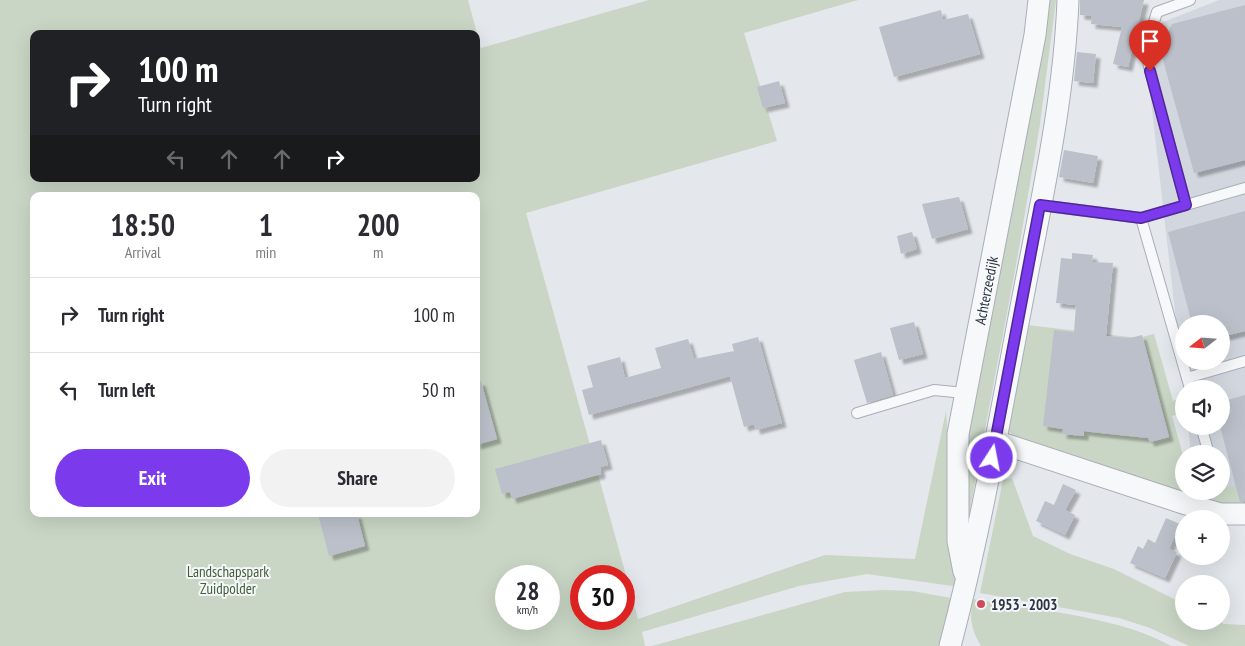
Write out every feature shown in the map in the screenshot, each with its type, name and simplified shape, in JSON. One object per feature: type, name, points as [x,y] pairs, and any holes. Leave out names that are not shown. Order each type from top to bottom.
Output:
[{"type":"street","name":"Achterzeedijk","points":[[966,582],[958,541],[958,434],[1034,35],[1039,0]]},
{"type":"street","name":"Achterzeedijk","points":[[950,646],[966,582],[995,440],[1040,205],[1061,87],[1068,0]]},
{"type":"street","points":[[995,440],[1186,504],[1221,514],[1245,514]]},
{"type":"lane","points":[[1186,205],[1145,51],[1157,12],[1190,0]]},
{"type":"lane","points":[[1040,205],[1141,218],[1245,188]]},
{"type":"lane","points":[[1141,218],[1187,378],[1245,361]]},
{"type":"lane","points":[[857,413],[934,390],[965,393]]},
{"type":"shaded area","points":[[1219,0],[1245,0],[1245,510],[1230,514],[1230,510],[1197,510],[1196,500],[1230,500],[1230,445],[1190,445],[1189,435],[1230,435],[1230,380],[1183,380],[1182,370],[1230,370],[1230,315],[1175,315],[1143,30]]},
{"type":"green space","name":"Landschapspark Zuidpolder","points":[[0,0],[468,0],[476,30],[30,30],[30,182],[480,182],[480,44],[481,48],[649,0],[858,0],[744,33],[777,141],[526,213],[623,565],[570,565],[570,630],[635,630],[635,608],[638,619],[825,555],[915,559],[946,411],[958,579],[953,586],[867,574],[799,586],[642,632],[645,646],[0,646]]},
{"type":"green space","points":[[1041,0],[1056,0],[1040,124],[1017,260],[964,541],[964,447]]},
{"type":"green space","points":[[1027,325],[1138,338],[1154,334],[1173,401],[1175,400],[1175,415],[1172,416],[1175,435],[1177,435],[1180,445],[1175,445],[1175,491],[1023,447],[1005,426]]},
{"type":"green space","points":[[1012,478],[1033,536],[1070,554],[1114,569],[1175,600],[1175,630],[1230,630],[1230,624],[1245,625],[1245,646],[1189,646],[1150,628],[1119,618],[980,593],[1003,480]]},
{"type":"green space","points":[[1245,480],[1245,508],[1239,509],[1208,500],[1230,500],[1230,487]]},
{"type":"green space","points":[[912,591],[951,598],[941,646],[652,646],[845,592]]},
{"type":"green space","points":[[973,599],[1102,621],[1151,636],[1171,646],[981,646],[972,623]]},
{"type":"building","points":[[1080,0],[1144,0],[1128,67],[1113,64],[1122,27],[1091,24],[1092,16],[1080,15]]},
{"type":"building","points":[[1245,5],[1245,160],[1194,173],[1160,49],[1172,24]]},
{"type":"building","points":[[941,10],[943,20],[968,14],[980,54],[894,77],[879,27]]},
{"type":"building","points":[[1077,52],[1096,54],[1093,83],[1074,81]]},
{"type":"building","points":[[779,81],[785,103],[763,108],[757,87]]},
{"type":"building","points":[[1064,150],[1098,156],[1093,183],[1059,177]]},
{"type":"building","points":[[959,197],[968,229],[932,239],[922,204]]},
{"type":"building","points":[[1245,211],[1245,331],[1230,335],[1230,315],[1190,315],[1168,232]]},
{"type":"building","points":[[912,232],[917,249],[901,254],[897,236]]},
{"type":"building","points":[[1072,253],[1093,255],[1092,262],[1113,263],[1106,336],[1130,338],[1142,335],[1169,437],[1150,442],[1148,438],[1084,431],[1084,436],[1062,434],[1063,429],[1043,426],[1054,330],[1074,332],[1076,305],[1056,303],[1061,258],[1072,259]]},
{"type":"building","points":[[914,322],[923,354],[899,360],[890,328]]},
{"type":"building","points":[[758,337],[782,423],[756,430],[754,424],[744,427],[730,376],[589,415],[582,390],[593,387],[587,366],[620,357],[625,378],[661,368],[655,348],[688,339],[694,359],[734,351],[732,344]]},
{"type":"building","points":[[881,352],[893,395],[867,403],[854,360]]},
{"type":"building","points":[[480,381],[497,439],[480,444]]},
{"type":"building","points":[[1245,395],[1245,501],[1240,502],[1230,464],[1230,445],[1225,445],[1222,435],[1230,435],[1230,399]]},
{"type":"building","points":[[601,440],[608,465],[600,467],[601,474],[512,499],[510,492],[502,494],[495,469]]},
{"type":"building","points":[[1063,484],[1076,490],[1065,510],[1075,515],[1065,535],[1036,521],[1045,501],[1054,505]]},
{"type":"building","points":[[319,517],[358,517],[365,546],[329,556]]},
{"type":"building","points":[[1166,518],[1175,522],[1175,535],[1169,549],[1175,551],[1175,556],[1165,578],[1130,563],[1138,546],[1143,549],[1148,539],[1155,543]]},
{"type":"place","name":"1953 - 2003","points":[[981,604]]},
{"type":"route","points":[[992,458],[1040,205],[1141,218],[1186,205],[1150,71]]}]
